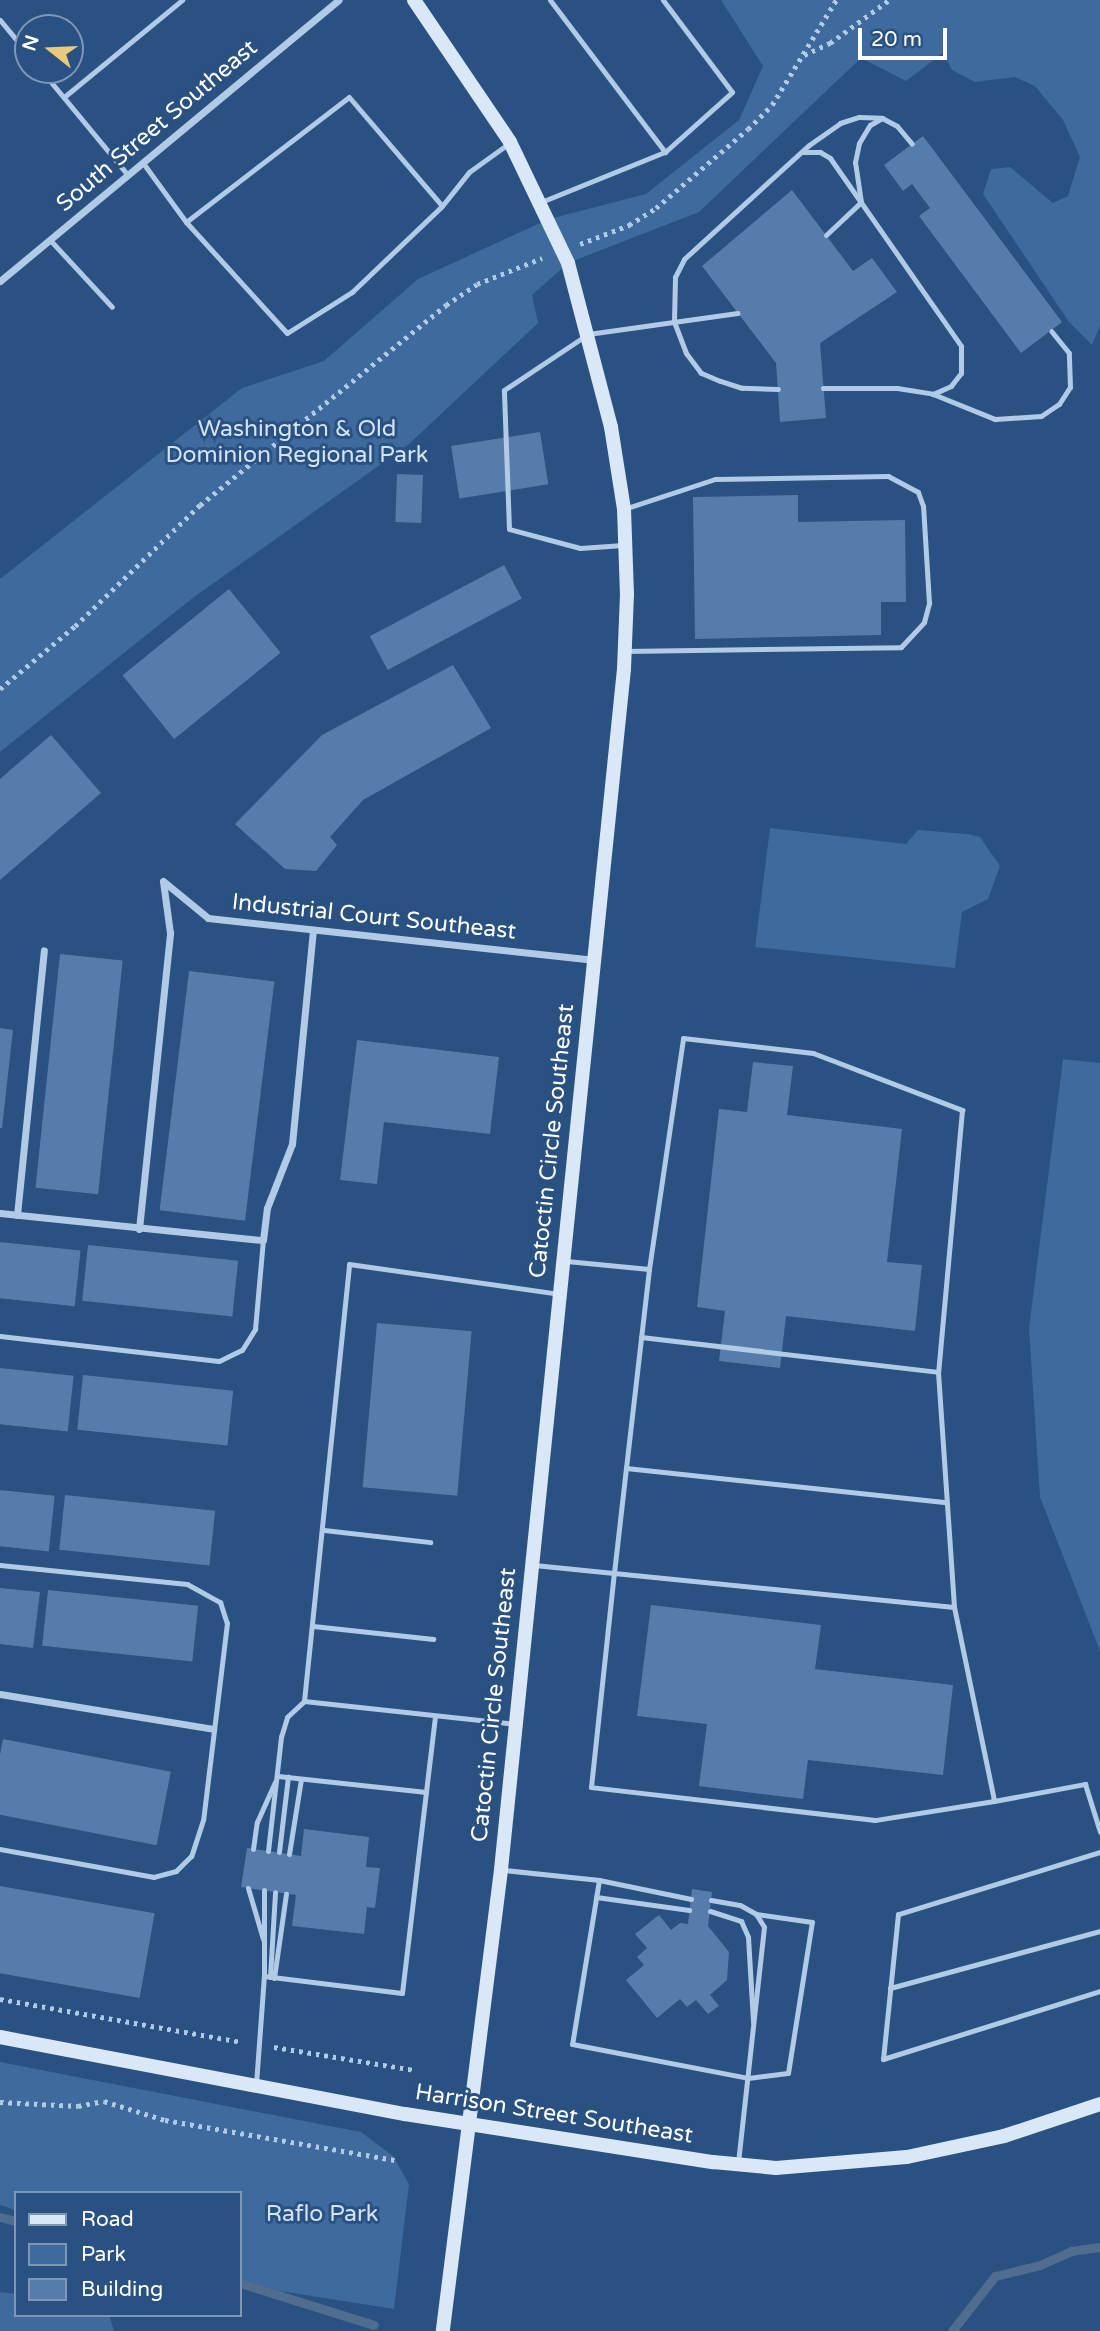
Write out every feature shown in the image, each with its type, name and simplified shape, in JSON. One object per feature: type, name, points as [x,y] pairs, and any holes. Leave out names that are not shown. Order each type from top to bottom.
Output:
[{"type":"main road","name":"Catoctin Circle Southeast","points":[[414,0],[510,142],[563,250],[588,334],[611,427],[625,509],[626,545],[625,651],[516,1724],[501,1870],[443,2331]]},
{"type":"main road","name":"Harrison Street Southeast","points":[[0,2037],[470,2125],[713,2162],[738,2161],[776,2168],[907,2157],[1004,2136],[1100,2104]]},
{"type":"street","name":"South Street Southeast","points":[[0,282],[338,0]]},
{"type":"street","name":"Industrial Court Southeast","points":[[139,1228],[170,933],[163,881],[208,918],[593,960]]},
{"type":"street","points":[[0,1213],[263,1240],[267,1209],[291,1154],[313,931]]},
{"type":"street","points":[[17,1215],[44,950]]},
{"type":"street","points":[[0,1694],[213,1729]]},
{"type":"lane","points":[[64,97],[182,0]]},
{"type":"lane","points":[[550,0],[665,152]]},
{"type":"lane","points":[[541,202],[665,152],[733,92],[663,0]]},
{"type":"lane","points":[[0,20],[14,37]]},
{"type":"lane","points":[[53,84],[128,175]]},
{"type":"lane","points":[[186,222],[349,97],[442,206]]},
{"type":"lane","points":[[778,389],[742,388],[701,373],[686,353],[674,321],[675,277],[684,259],[801,152],[839,123],[859,117],[882,118],[897,126],[912,144]]},
{"type":"lane","points":[[861,202],[855,162],[859,143],[870,125],[882,118]]},
{"type":"lane","points":[[143,163],[186,222],[287,333],[352,292],[442,206],[469,172],[510,142]]},
{"type":"lane","points":[[801,152],[820,152],[831,158],[961,346],[961,373],[951,386],[933,394]]},
{"type":"lane","points":[[826,235],[861,202]]},
{"type":"lane","points":[[50,240],[112,307]]},
{"type":"lane","points":[[626,545],[580,548],[509,528],[504,390],[588,334],[738,313]]},
{"type":"lane","points":[[824,388],[897,388],[933,394],[995,419],[1041,416],[1059,404],[1070,387],[1069,354],[1051,331]]},
{"type":"lane","points":[[625,509],[715,479],[888,476],[918,492],[923,506],[929,603],[924,622],[901,647],[625,651]]},
{"type":"lane","points":[[994,1801],[954,1607],[938,1372],[962,1110],[813,1053],[683,1038],[649,1269],[591,1787],[875,1820],[994,1801],[1085,1784],[1100,1832]]},
{"type":"lane","points":[[0,1336],[219,1361],[242,1350],[254,1329],[263,1240]]},
{"type":"lane","points":[[562,1261],[649,1269]]},
{"type":"lane","points":[[268,1851],[287,1717],[304,1701],[324,1530],[349,1265],[559,1294]]},
{"type":"lane","points":[[641,1337],[938,1372]]},
{"type":"lane","points":[[626,1468],[946,1502]]},
{"type":"lane","points":[[324,1530],[430,1542]]},
{"type":"lane","points":[[531,1564],[954,1607]]},
{"type":"lane","points":[[0,1565],[187,1584],[206,1590],[220,1602],[227,1623],[203,1820],[191,1856],[176,1871],[154,1877],[0,1849]]},
{"type":"lane","points":[[313,1626],[433,1639]]},
{"type":"lane","points":[[304,1701],[516,1724]]},
{"type":"lane","points":[[270,1977],[402,1993],[435,1716]]},
{"type":"lane","points":[[278,1776],[426,1792]]},
{"type":"lane","points":[[253,1849],[257,1822],[278,1776]]},
{"type":"lane","points":[[279,1852],[288,1777]]},
{"type":"lane","points":[[289,1854],[301,1779]]},
{"type":"lane","points":[[1100,1852],[898,1914],[883,2059],[1100,1991]]},
{"type":"lane","points":[[501,1870],[599,1880],[691,1899]]},
{"type":"lane","points":[[599,1880],[572,2044],[748,2078],[788,2073],[812,1922],[756,1914],[740,1905],[711,1900]]},
{"type":"lane","points":[[248,1888],[270,1977]]},
{"type":"lane","points":[[264,1890],[264,1945]]},
{"type":"lane","points":[[270,1977],[275,1892]]},
{"type":"lane","points":[[256,2085],[270,1977],[286,1894]]},
{"type":"lane","points":[[596,1897],[690,1910]]},
{"type":"lane","points":[[710,1912],[741,1921],[748,1937],[754,2032]]},
{"type":"lane","points":[[738,2161],[765,1945],[764,1927],[756,1914]]},
{"type":"lane","points":[[890,1988],[1100,1931]]},
{"type":"path","points":[[0,689],[75,626],[183,520],[446,305],[477,284],[629,225],[675,192],[772,105],[836,0]]},
{"type":"path","points":[[803,55],[830,43],[889,0]]},
{"type":"path","points":[[0,1999],[415,2070]]},
{"type":"path","points":[[0,2102],[35,2100],[68,2106],[104,2101],[166,2120],[395,2160]]},
{"type":"green space","name":"Washington & Old Dominion Regional Park","points":[[721,0],[1100,0],[1100,326],[1092,345],[1069,322],[983,194],[991,169],[1010,167],[1053,203],[1068,196],[1080,157],[1063,120],[1035,86],[1015,77],[975,82],[952,70],[943,53],[906,81],[861,58],[699,212],[568,263],[532,295],[538,323],[408,445],[194,597],[0,752],[0,579],[242,388],[324,361],[418,279],[549,219],[646,194],[739,120],[763,66]]},
{"type":"green space","points":[[770,828],[906,844],[918,830],[967,834],[980,837],[1000,866],[988,899],[962,912],[955,968],[755,947]]},
{"type":"green space","points":[[1063,1059],[1100,1063],[1100,1651],[1040,1497],[1029,1328]]},
{"type":"green space","name":"Raflo Park","points":[[0,2062],[361,2132],[393,2156],[409,2184],[394,2309],[280,2291],[242,2280],[242,2191],[14,2191],[14,2209],[0,2205]]},
{"type":"green space","points":[[0,2292],[14,2294],[14,2317],[110,2317],[114,2331],[0,2331]]},
{"type":"building","points":[[923,136],[1062,322],[1021,353],[919,216],[930,208],[912,184],[903,191],[884,165]]},
{"type":"building","points":[[792,190],[853,271],[872,258],[897,292],[820,343],[826,418],[780,422],[776,363],[702,266]]},
{"type":"building","points":[[540,432],[548,484],[459,498],[451,446]]},
{"type":"building","points":[[397,474],[423,475],[421,523],[395,522]]},
{"type":"building","points":[[798,495],[798,522],[905,520],[906,602],[881,602],[881,635],[695,639],[693,497]]},
{"type":"building","points":[[504,565],[522,599],[388,670],[370,636]]},
{"type":"building","points":[[229,589],[281,653],[174,739],[123,675]]},
{"type":"building","points":[[453,665],[491,728],[363,800],[330,837],[337,845],[316,871],[285,869],[235,824],[322,735]]},
{"type":"building","points":[[51,735],[101,793],[0,880],[0,779]]},
{"type":"building","points":[[60,954],[123,961],[98,1194],[35,1188]]},
{"type":"building","points":[[189,971],[274,981],[245,1221],[160,1210]]},
{"type":"building","points":[[0,1028],[13,1030],[2,1128],[0,1128]]},
{"type":"building","points":[[357,1040],[499,1057],[490,1134],[384,1122],[377,1184],[340,1180]]},
{"type":"building","points":[[753,1062],[793,1066],[787,1115],[902,1129],[887,1262],[922,1265],[915,1331],[786,1316],[780,1368],[719,1361],[725,1311],[697,1307],[719,1109],[747,1112]]},
{"type":"building","points":[[0,1242],[81,1250],[75,1306],[0,1298]]},
{"type":"building","points":[[88,1245],[238,1261],[232,1316],[82,1301]]},
{"type":"building","points":[[377,1323],[472,1331],[457,1496],[363,1487]]},
{"type":"building","points":[[0,1368],[74,1376],[68,1431],[0,1424]]},
{"type":"building","points":[[83,1375],[233,1391],[227,1445],[77,1430]]},
{"type":"building","points":[[0,1490],[55,1496],[49,1551],[0,1546]]},
{"type":"building","points":[[65,1495],[215,1511],[209,1565],[59,1550]]},
{"type":"building","points":[[0,1588],[40,1592],[33,1648],[0,1644]]},
{"type":"building","points":[[48,1590],[198,1606],[192,1661],[42,1646]]},
{"type":"building","points":[[651,1605],[821,1625],[815,1669],[953,1685],[943,1775],[808,1760],[803,1799],[699,1786],[707,1724],[637,1716]]},
{"type":"building","points":[[3,1739],[171,1772],[157,1845],[0,1815],[0,1754]]},
{"type":"building","points":[[304,1829],[369,1837],[366,1867],[380,1868],[375,1908],[367,1907],[364,1934],[292,1926],[296,1895],[241,1887],[247,1848],[301,1856]]},
{"type":"building","points":[[0,1886],[155,1913],[140,1998],[0,1973]]},
{"type":"building","points":[[692,1889],[712,1892],[708,1926],[729,1952],[727,1980],[710,1995],[719,2006],[708,2014],[696,2000],[687,2007],[680,1999],[657,2018],[626,1980],[644,1965],[637,1957],[647,1948],[635,1934],[659,1915],[671,1930],[680,1923],[688,1924]]},
{"type":"waterway","points":[[0,2217],[14,2220]]},
{"type":"waterway","points":[[952,2331],[995,2276],[1040,2265],[1071,2251],[1100,2247]]},
{"type":"waterway","points":[[242,2284],[374,2325]]}]
